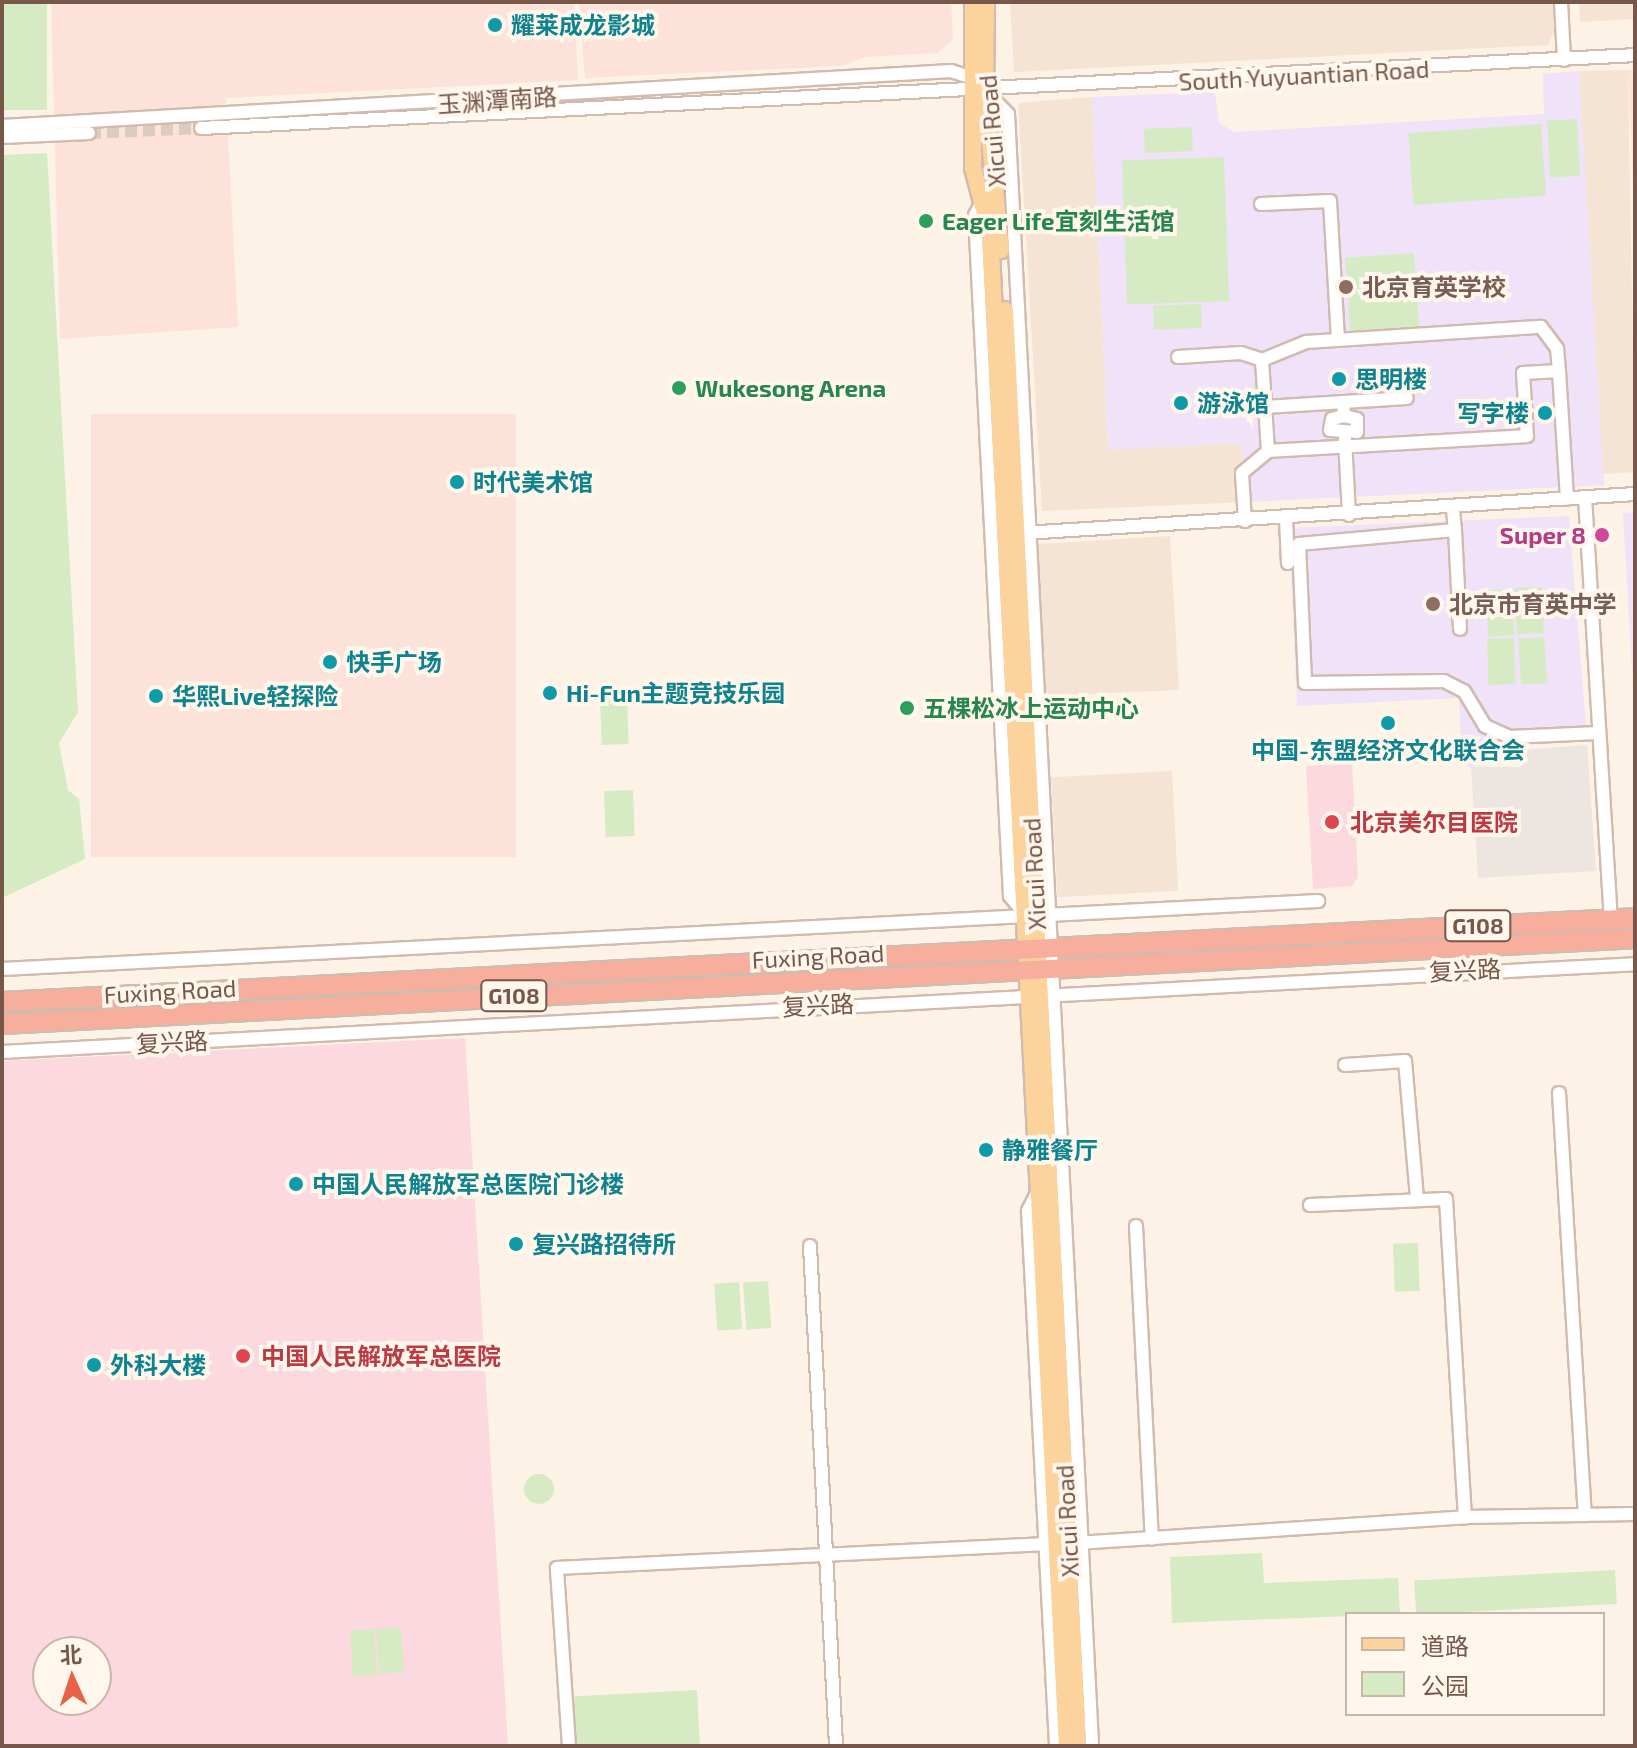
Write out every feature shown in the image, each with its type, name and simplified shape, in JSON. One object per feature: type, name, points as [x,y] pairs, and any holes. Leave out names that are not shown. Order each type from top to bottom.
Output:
[{"type":"highway","name":"Fuxing Road","points":[[2,1024],[1635,918]]},
{"type":"highway","name":"Fuxing Road","points":[[2,1002],[1039,958],[1635,938]]},
{"type":"main road","name":"Xicui Road","points":[[973,2],[977,87],[1017,533],[1033,916],[1039,958],[1063,1544],[1067,1746]]},
{"type":"main road","name":"Xicui Road","points":[[986,2],[973,168],[990,233],[1017,533]]},
{"type":"main road","name":"Xicui Road","points":[[1040,992],[1036,1195],[1078,1746]]},
{"type":"street","points":[[1561,2],[1564,60]]},
{"type":"street","name":"South Yuyuantian Road","points":[[977,87],[1635,55]]},
{"type":"street","name":"玉渊潭南路","points":[[2,126],[951,71],[977,87]]},
{"type":"street","name":"玉渊潭南路","points":[[201,128],[942,85],[977,87]]},
{"type":"street","points":[[2,137],[89,133]]},
{"type":"street","points":[[1261,204],[1330,201],[1338,340]]},
{"type":"street","points":[[982,202],[975,215],[1010,896],[1033,916]]},
{"type":"street","points":[[1178,357],[1241,353],[1262,360],[1306,342],[1541,327],[1557,348],[1567,499]]},
{"type":"street","points":[[1262,360],[1268,451]]},
{"type":"street","points":[[1245,521],[1242,473],[1268,451],[1345,441],[1527,436],[1523,373],[1559,371]]},
{"type":"street","points":[[1265,407],[1343,409],[1407,398]]},
{"type":"street","points":[[1343,409],[1329,425],[1345,441],[1349,515]]},
{"type":"street","points":[[1033,916],[1017,533],[1453,509],[1635,494]]},
{"type":"street","points":[[1585,497],[1597,733],[1611,919]]},
{"type":"street","points":[[1453,509],[1460,629]]},
{"type":"street","points":[[1286,519],[1291,615]]},
{"type":"street","points":[[1455,530],[1299,544],[1305,683],[1444,681],[1464,691],[1485,726],[1510,737],[1597,733]]},
{"type":"street","points":[[2,969],[1318,901]]},
{"type":"street","points":[[1039,958],[1040,992]]},
{"type":"street","name":"复兴路","points":[[2,1052],[1040,992],[1635,964]]},
{"type":"street","points":[[1345,1065],[1405,1061],[1417,1197]]},
{"type":"street","points":[[1559,1093],[1585,1515]]},
{"type":"street","points":[[1310,1205],[1417,1197],[1446,1199],[1465,1517]]},
{"type":"street","points":[[1136,1226],[1152,1539]]},
{"type":"street","points":[[810,1246],[836,1746]]},
{"type":"street","points":[[569,1746],[557,1568],[1063,1544],[1465,1517],[1635,1514]]},
{"type":"street","points":[[1056,1746],[1063,1544]]},
{"type":"street","points":[[1063,1544],[1092,1746]]},
{"type":"shaded area","points":[[51,2],[574,2],[578,80],[226,98],[238,327],[60,339]]},
{"type":"shaded area","points":[[579,2],[951,2],[953,40],[937,53],[866,57],[841,66],[585,78]]},
{"type":"shaded area","points":[[1010,2],[1553,2],[1554,32],[1548,45],[1014,72]]},
{"type":"shaded area","points":[[1579,2],[1635,2],[1635,19],[1580,22]]},
{"type":"shaded area","points":[[1628,70],[1635,472],[1603,474],[1579,71]]},
{"type":"shaded area","points":[[1628,70],[1635,70],[1635,231]]},
{"type":"shaded area","name":"北京育英学校","points":[[1579,71],[1604,485],[1246,502],[1241,443],[1108,450],[1092,97],[1215,92],[1219,123],[1234,132],[1544,114],[1543,74]]},
{"type":"shaded area","points":[[1092,97],[1108,450],[1241,443],[1246,502],[1042,511],[1018,103]]},
{"type":"shaded area","points":[[91,414],[516,414],[516,857],[91,857]]},
{"type":"shaded area","points":[[1635,512],[1635,703],[1634,703],[1623,513]]},
{"type":"shaded area","name":"北京市育英中学","points":[[1569,516],[1587,739],[1515,743],[1515,762],[1471,767],[1462,765],[1459,698],[1297,706],[1289,528]]},
{"type":"shaded area","points":[[1170,536],[1179,690],[1089,694],[1089,708],[1046,712],[1038,544]]},
{"type":"shaded area","points":[[1587,745],[1596,871],[1478,878],[1471,767],[1520,767],[1521,750]]},
{"type":"shaded area","name":"北京美尔目医院","points":[[1352,763],[1358,877],[1352,886],[1313,889],[1306,766]]},
{"type":"shaded area","points":[[1172,771],[1178,891],[1057,897],[1051,777]]},
{"type":"shaded area","name":"中国人民解放军总医院","points":[[465,1038],[508,1746],[2,1746],[2,1061]]},
{"type":"green space","points":[[2,2],[47,2],[47,110],[2,110]]},
{"type":"green space","points":[[1577,119],[1580,176],[1550,177],[1547,121]]},
{"type":"green space","points":[[1541,124],[1546,196],[1413,205],[1408,133]]},
{"type":"green space","points":[[1192,127],[1193,151],[1145,153],[1144,129]]},
{"type":"green space","points":[[47,153],[78,712],[59,743],[68,790],[79,799],[85,859],[2,898],[2,155]]},
{"type":"green space","points":[[1224,157],[1229,301],[1127,304],[1122,161]]},
{"type":"green space","points":[[1414,253],[1420,333],[1351,338],[1345,258]]},
{"type":"green space","points":[[1201,304],[1202,328],[1154,330],[1153,306]]},
{"type":"green space","points":[[1542,587],[1544,633],[1517,634],[1515,588]]},
{"type":"green space","points":[[1511,589],[1514,635],[1488,637],[1485,591]]},
{"type":"green space","points":[[1544,637],[1547,683],[1521,685],[1518,639]]},
{"type":"green space","points":[[1514,638],[1516,684],[1489,685],[1487,639]]},
{"type":"green space","points":[[627,697],[629,744],[602,745],[600,698]]},
{"type":"green space","points":[[633,790],[635,836],[606,837],[604,791]]},
{"type":"green space","points":[[1418,1243],[1420,1291],[1395,1292],[1393,1244]]},
{"type":"green space","points":[[768,1281],[771,1328],[746,1330],[743,1283]]},
{"type":"green space","points":[[739,1282],[742,1329],[717,1331],[714,1284]]},
{"type":"green space","points":[[539,1474],[549,1479],[554,1489],[549,1499],[539,1504],[529,1499],[524,1489],[529,1479]]},
{"type":"green space","points":[[1262,1553],[1264,1583],[1398,1578],[1400,1612],[1345,1612],[1345,1616],[1172,1623],[1170,1557]]},
{"type":"green space","points":[[1615,1570],[1617,1604],[1416,1612],[1414,1581]]},
{"type":"green space","points":[[401,1627],[404,1672],[379,1674],[376,1629]]},
{"type":"green space","points":[[374,1629],[377,1675],[353,1677],[350,1631]]},
{"type":"green space","points":[[697,1690],[700,1746],[574,1746],[571,1697]]},
{"type":"tunnel","points":[[89,133],[201,128]]},
{"type":"place","name":"耀莱成龙影城","points":[[495,25]]},
{"type":"place","name":"Eager Life宜刻生活馆","points":[[926,221]]},
{"type":"place","name":"北京育英学校","points":[[1346,287]]},
{"type":"place","name":"思明楼","points":[[1339,379]]},
{"type":"place","name":"Wukesong Arena","points":[[679,388]]},
{"type":"place","name":"游泳馆","points":[[1181,403]]},
{"type":"place","name":"写字楼","points":[[1545,413]]},
{"type":"place","name":"时代美术馆","points":[[457,482]]},
{"type":"place","name":"Super 8","points":[[1602,535]]},
{"type":"place","name":"北京市育英中学","points":[[1433,604]]},
{"type":"place","name":"快手广场","points":[[330,662]]},
{"type":"place","name":"Hi-Fun主题竞技乐园","points":[[550,693]]},
{"type":"place","name":"华熙Live轻探险","points":[[156,696]]},
{"type":"place","name":"五棵松冰上运动中心","points":[[907,708]]},
{"type":"place","name":"中国-东盟经济文化联合会","points":[[1388,723]]},
{"type":"place","name":"北京美尔目医院","points":[[1332,822]]},
{"type":"place","name":"静雅餐厅","points":[[986,1150]]},
{"type":"place","name":"中国人民解放军总医院门诊楼","points":[[296,1184]]},
{"type":"place","name":"复兴路招待所","points":[[516,1244]]},
{"type":"place","name":"中国人民解放军总医院","points":[[243,1356]]},
{"type":"place","name":"外科大楼","points":[[94,1365]]}]
